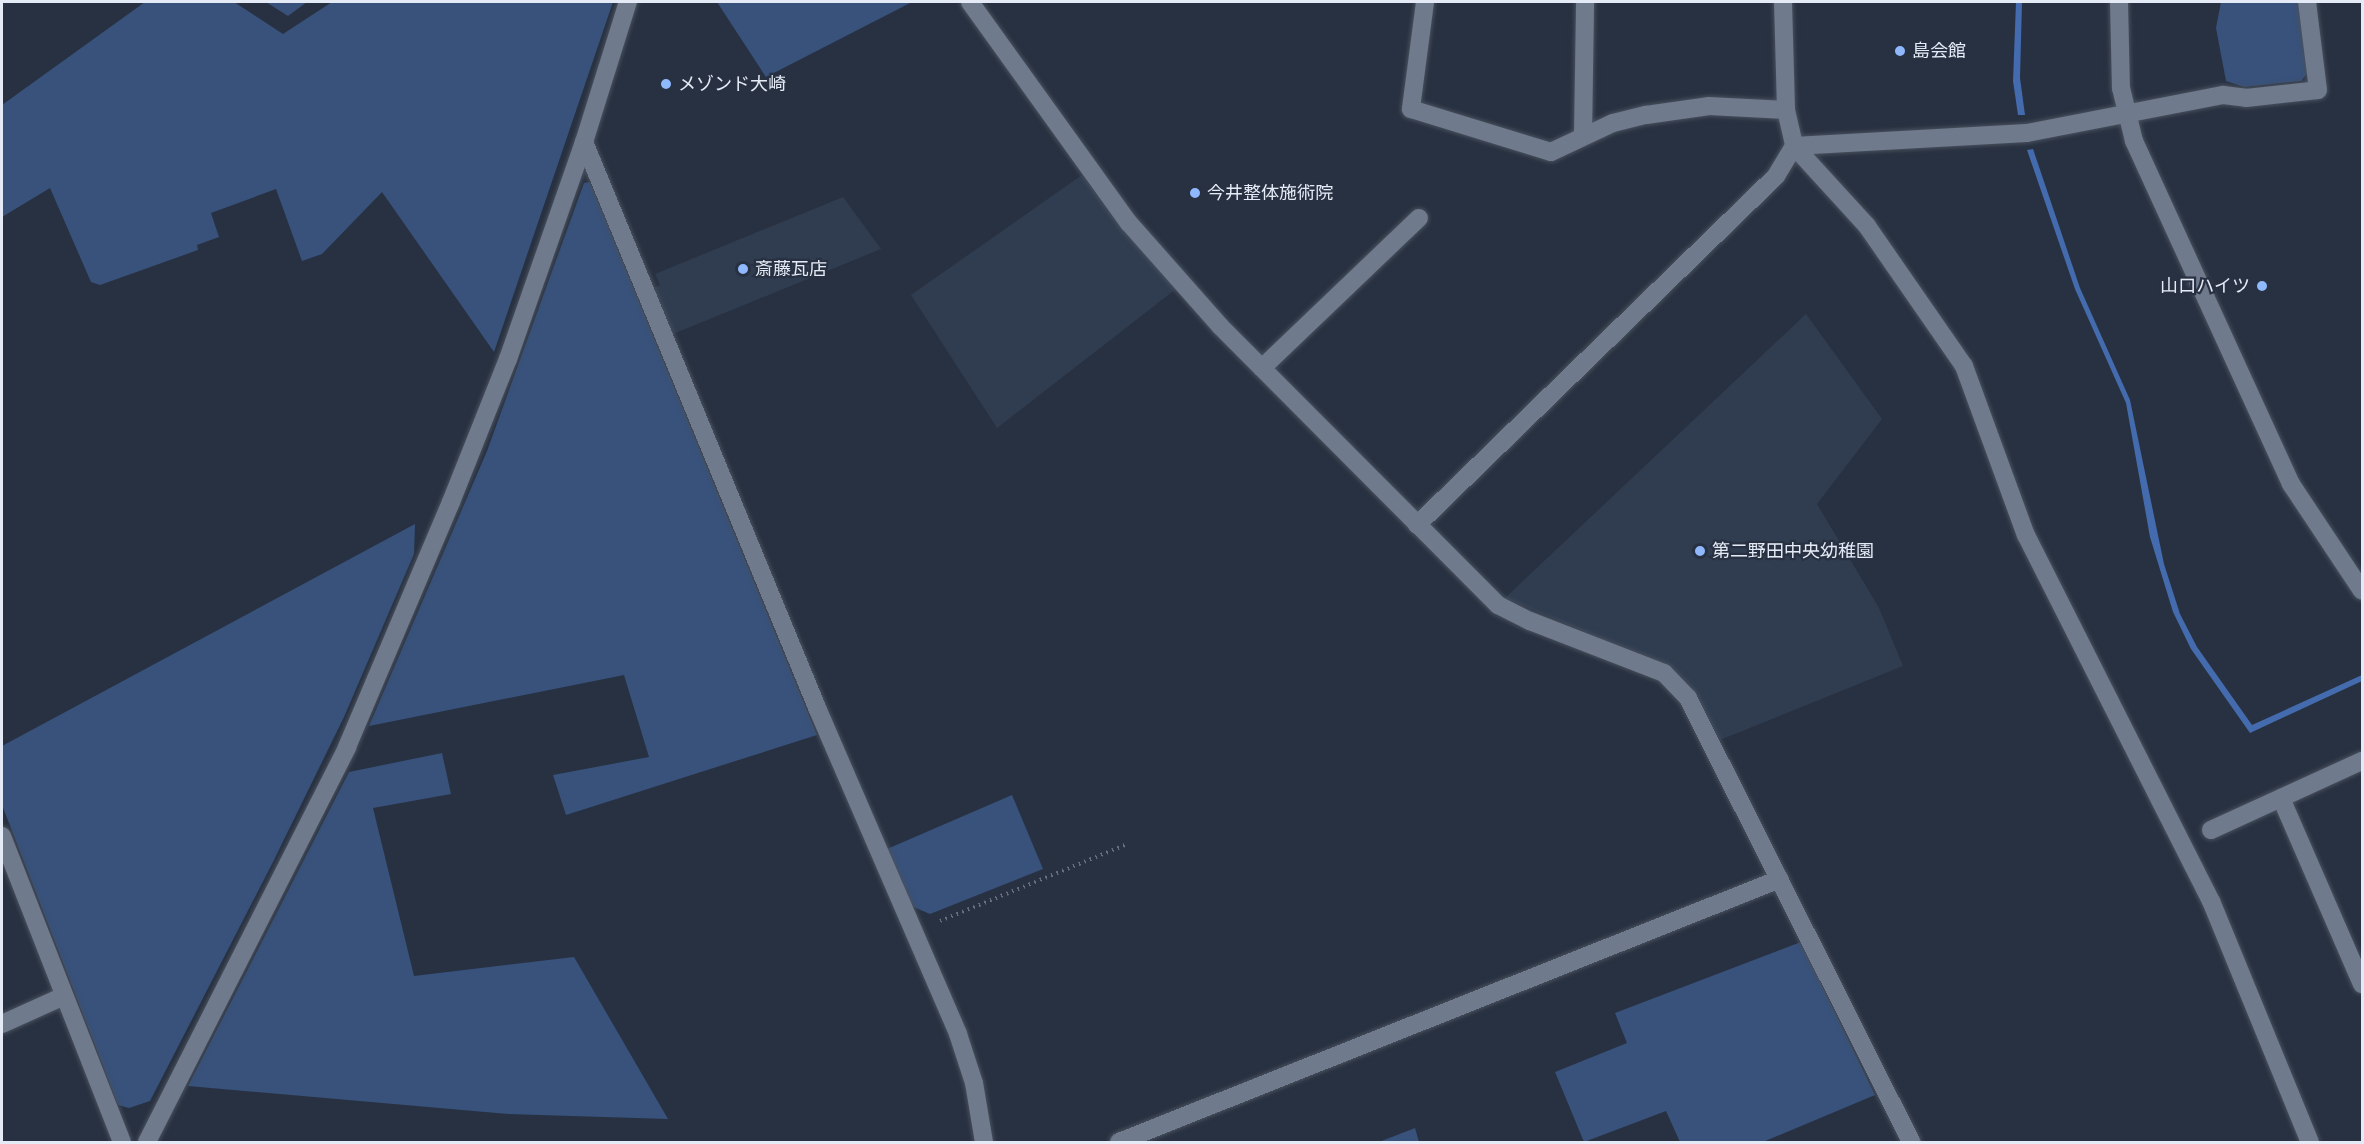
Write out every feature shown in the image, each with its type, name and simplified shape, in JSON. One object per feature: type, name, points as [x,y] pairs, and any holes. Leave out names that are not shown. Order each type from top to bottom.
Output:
[{"type":"street","points":[[147,1143],[347,747],[503,370],[584,142],[628,2]]},
{"type":"street","points":[[970,2],[1129,223],[1262,368],[1498,605],[1530,621],[1664,673],[1688,698],[1911,1143]]},
{"type":"street","points":[[1425,2],[1411,109],[1551,152],[1583,135],[1646,114],[1709,106],[1786,110]]},
{"type":"street","points":[[1583,135],[1585,2]]},
{"type":"street","points":[[1783,2],[1786,110],[1794,146],[1867,226],[1964,366],[2026,535],[2211,901],[2310,1143]]},
{"type":"street","points":[[2119,2],[2121,88],[2134,141],[2291,484],[2362,591]]},
{"type":"street","points":[[1794,146],[2027,133],[2223,95],[2246,98],[2318,90],[2307,2]]},
{"type":"street","points":[[584,142],[912,932],[958,1034],[974,1083],[984,1143]]},
{"type":"street","points":[[1418,525],[1776,176],[1794,146]]},
{"type":"street","points":[[1262,368],[1419,218]]},
{"type":"street","points":[[2211,830],[2362,761]]},
{"type":"street","points":[[2281,798],[2362,984]]},
{"type":"street","points":[[2,836],[122,1143]]},
{"type":"street","points":[[1119,1143],[1351,1047],[1780,879]]},
{"type":"street","points":[[2,1024],[64,996]]},
{"type":"path","points":[[912,932],[1128,844]]},
{"type":"shaded area","points":[[145,2],[234,2],[283,34],[332,2],[613,2],[494,352],[382,192],[322,254],[302,261],[276,189],[211,213],[219,237],[197,245],[198,250],[100,285],[91,282],[50,188],[2,217],[2,105]]},
{"type":"shaded area","points":[[266,2],[307,2],[288,16]]},
{"type":"shaded area","points":[[717,2],[912,2],[766,77]]},
{"type":"shaded area","points":[[2016,2],[2022,2],[2020,78],[2025,115],[2018,115],[2013,81]]},
{"type":"shaded area","points":[[2221,2],[2299,2],[2307,74],[2301,81],[2244,87],[2226,81],[2216,28]]},
{"type":"shaded area","points":[[2033,149],[2080,288],[2130,400],[2164,564],[2180,614],[2197,647],[2252,725],[2362,675],[2362,681],[2250,733],[2191,649],[2173,612],[2150,537],[2126,403],[2075,289],[2027,150]]},
{"type":"shaded area","points":[[1082,175],[1120,226],[1176,289],[997,428],[911,295]]},
{"type":"shaded area","points":[[590,182],[817,735],[566,815],[553,775],[649,757],[624,675],[369,726],[487,451],[584,183]]},
{"type":"shaded area","points":[[843,197],[881,249],[673,334],[654,288],[660,285],[655,274]]},
{"type":"shaded area","name":"第二野田中央幼稚園","points":[[1806,314],[1882,419],[1817,504],[1879,608],[1903,666],[1720,740],[1692,688],[1672,669],[1505,598]]},
{"type":"shaded area","points":[[415,524],[414,554],[344,717],[273,862],[150,1101],[129,1108],[118,1105],[2,805],[2,746]]},
{"type":"shaded area","points":[[442,753],[451,794],[373,808],[414,976],[574,957],[668,1119],[508,1114],[188,1086],[349,772]]},
{"type":"shaded area","points":[[1012,795],[1043,869],[930,914],[911,906],[887,849]]},
{"type":"shaded area","points":[[1801,942],[1875,1095],[1763,1142],[1680,1142],[1666,1111],[1584,1142],[1555,1072],[1627,1043],[1615,1013]]},
{"type":"shaded area","points":[[1415,1128],[1419,1142],[1379,1142]]},
{"type":"place","name":"島会館","points":[[1900,51]]},
{"type":"place","name":"メゾンド大崎","points":[[666,84]]},
{"type":"place","name":"今井整体施術院","points":[[1195,193]]},
{"type":"place","name":"斎藤瓦店","points":[[743,269]]},
{"type":"place","name":"山口ハイツ","points":[[2262,286]]},
{"type":"place","name":"第二野田中央幼稚園","points":[[1700,551]]}]
